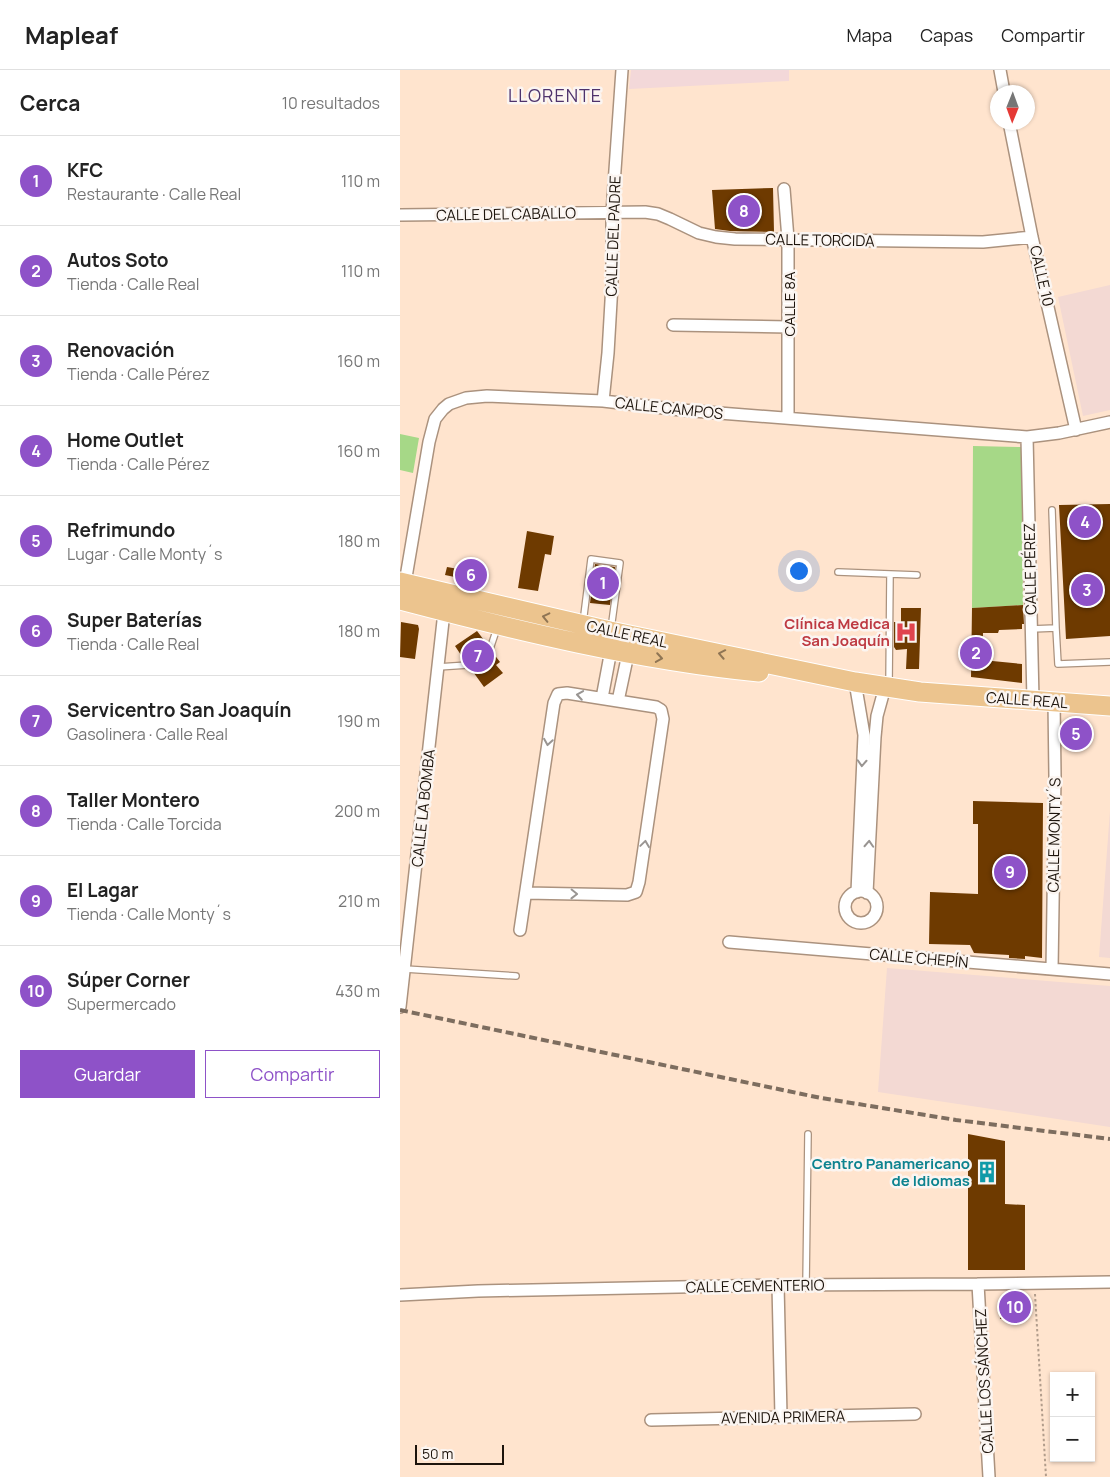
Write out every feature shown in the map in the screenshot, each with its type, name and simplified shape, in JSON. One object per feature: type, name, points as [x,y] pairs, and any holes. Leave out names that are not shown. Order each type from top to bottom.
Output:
[{"type":"main road","name":"CALLE REAL","points":[[401,588],[516,610],[855,682],[943,694],[1110,706]]},
{"type":"main road","points":[[401,588],[436,601],[444,612],[449,607],[456,606],[482,611],[504,612],[516,610]]},
{"type":"main road","name":"CALLE REAL","points":[[444,612],[620,652],[725,669],[855,682]]},
{"type":"street","name":"CALLE DEL PADRE","points":[[603,401],[612,284],[612,213],[622,70]]},
{"type":"street","points":[[1000,70],[1003,85]]},
{"type":"street","name":"CALLE 10","points":[[1011,130],[1032,237],[1076,430]]},
{"type":"street","name":"CALLE 8A","points":[[784,189],[788,240],[788,418]]},
{"type":"street","name":"CALLE TORCIDA","points":[[612,213],[645,212],[658,214],[699,232],[716,237],[788,240],[983,242],[1032,237]]},
{"type":"street","name":"CALLE DEL CABALLO","points":[[400,215],[612,213]]},
{"type":"street","points":[[673,325],[788,327]]},
{"type":"street","name":"CALLE CAMPOS","points":[[401,588],[428,442],[435,419],[443,409],[458,400],[477,396],[603,401],[681,410],[1027,437],[1076,430],[1110,422]]},
{"type":"street","name":"CALLE PÉREZ","points":[[1027,437],[1032,700]]},
{"type":"street","name":"CALLE LA BOMBA","points":[[400,1005],[444,612]]},
{"type":"street","points":[[602,698],[620,652]]},
{"type":"street","points":[[618,701],[620,652]]},
{"type":"street","points":[[855,682],[869,736],[862,892]]},
{"type":"street","points":[[869,736],[887,687]]},
{"type":"street","points":[[520,930],[554,703],[558,694],[567,693],[656,706],[661,710],[663,719],[636,892],[627,895],[526,893]]},
{"type":"street","name":"CALLE MONTY´S","points":[[1052,969],[1056,776],[1054,701]]},
{"type":"street","name":"CALLE CHEPÍN","points":[[728,942],[1110,974]]},
{"type":"street","name":"CALLE CEMENTERIO","points":[[400,1295],[478,1290],[1110,1282]]},
{"type":"street","name":"CALLE LOS SÁNCHEZ","points":[[978,1284],[989,1477]]},
{"type":"street","points":[[778,1285],[781,1416]]},
{"type":"street","name":"AVENIDA PRIMERA","points":[[651,1420],[914,1414]]},
{"type":"lane","points":[[1052,510],[1058,664],[1110,662]]},
{"type":"lane","points":[[583,625],[591,559],[620,563],[610,631]]},
{"type":"lane","points":[[838,572],[917,575]]},
{"type":"lane","points":[[887,687],[890,574]]},
{"type":"lane","points":[[490,649],[498,624]]},
{"type":"lane","points":[[1031,629],[1056,628]]},
{"type":"lane","points":[[438,667],[468,665]]},
{"type":"lane","points":[[405,969],[516,976]]},
{"type":"lane","points":[[806,1285],[808,1134]]},
{"type":"path","points":[[1035,1284],[1046,1477]]},
{"type":"shaded area","points":[[631,70],[789,70],[789,81],[629,89]]},
{"type":"shaded area","points":[[1110,285],[1110,410],[1083,416],[1058,297]]},
{"type":"shaded area","points":[[1110,811],[1110,958],[1099,957]]},
{"type":"shaded area","points":[[887,968],[1110,986],[1110,1127],[878,1092]]},
{"type":"green space","points":[[400,434],[419,438],[413,473],[400,470]]},
{"type":"green space","points":[[973,446],[1022,447],[1023,605],[972,608]]},
{"type":"building","points":[[773,188],[774,232],[715,229],[712,190]]},
{"type":"building","points":[[1110,504],[1110,636],[1066,639],[1059,505]]},
{"type":"building","points":[[527,531],[554,536],[551,555],[545,554],[538,591],[518,588]]},
{"type":"building","points":[[595,564],[615,567],[610,605],[590,603]]},
{"type":"building","points":[[471,565],[483,568],[479,582],[445,575],[447,567],[470,571]]},
{"type":"building","points":[[1023,605],[1024,624],[1022,624],[1022,629],[999,630],[998,633],[983,633],[982,660],[1022,664],[1022,683],[971,677],[972,608]]},
{"type":"building","name":"Clínica Medica San Joaquín","points":[[901,608],[921,608],[919,669],[906,669],[907,649],[896,650],[894,647],[894,622],[901,622]]},
{"type":"building","points":[[401,622],[418,625],[415,659],[400,657]]},
{"type":"building","points":[[477,631],[487,644],[486,652],[489,654],[493,653],[500,662],[496,665],[503,673],[484,687],[471,669],[472,662],[465,661],[455,646]]},
{"type":"building","points":[[1066,728],[1085,728],[1085,741],[1066,740]]},
{"type":"building","points":[[973,801],[1043,803],[1042,958],[1025,956],[1025,959],[1009,958],[1009,955],[974,953],[970,945],[929,944],[930,892],[978,894],[978,824],[973,824]]},
{"type":"building","name":"Centro Panamericano de Idiomas","points":[[968,1134],[1005,1141],[1005,1204],[1025,1205],[1025,1270],[968,1270]]},
{"type":"building","points":[[1001,1296],[1029,1296],[1029,1318],[1000,1319]]},
{"type":"railway","points":[[400,1010],[821,1098],[956,1120],[1110,1139]]},
{"type":"place","name":"Taller Montero","points":[[744,211]]},
{"type":"place","name":"Home Outlet","points":[[1085,522]]},
{"type":"place","name":"Super Baterías","points":[[471,575]]},
{"type":"place","name":"KFC","points":[[603,583]]},
{"type":"place","name":"Renovación","points":[[1087,590]]},
{"type":"place","name":"Clínica Medica San Joaquín","points":[[906,632]]},
{"type":"place","name":"Autos Soto","points":[[976,653]]},
{"type":"place","name":"Servicentro San Joaquín","points":[[478,656]]},
{"type":"place","name":"Refrimundo","points":[[1076,734]]},
{"type":"place","name":"El Lagar","points":[[1010,872]]},
{"type":"place","name":"Centro Panamericano de Idiomas","points":[[987,1172]]},
{"type":"place","name":"Súper Corner","points":[[1015,1307]]},
{"type":"district","name":"LLORENTE","points":[[555,95]]}]
